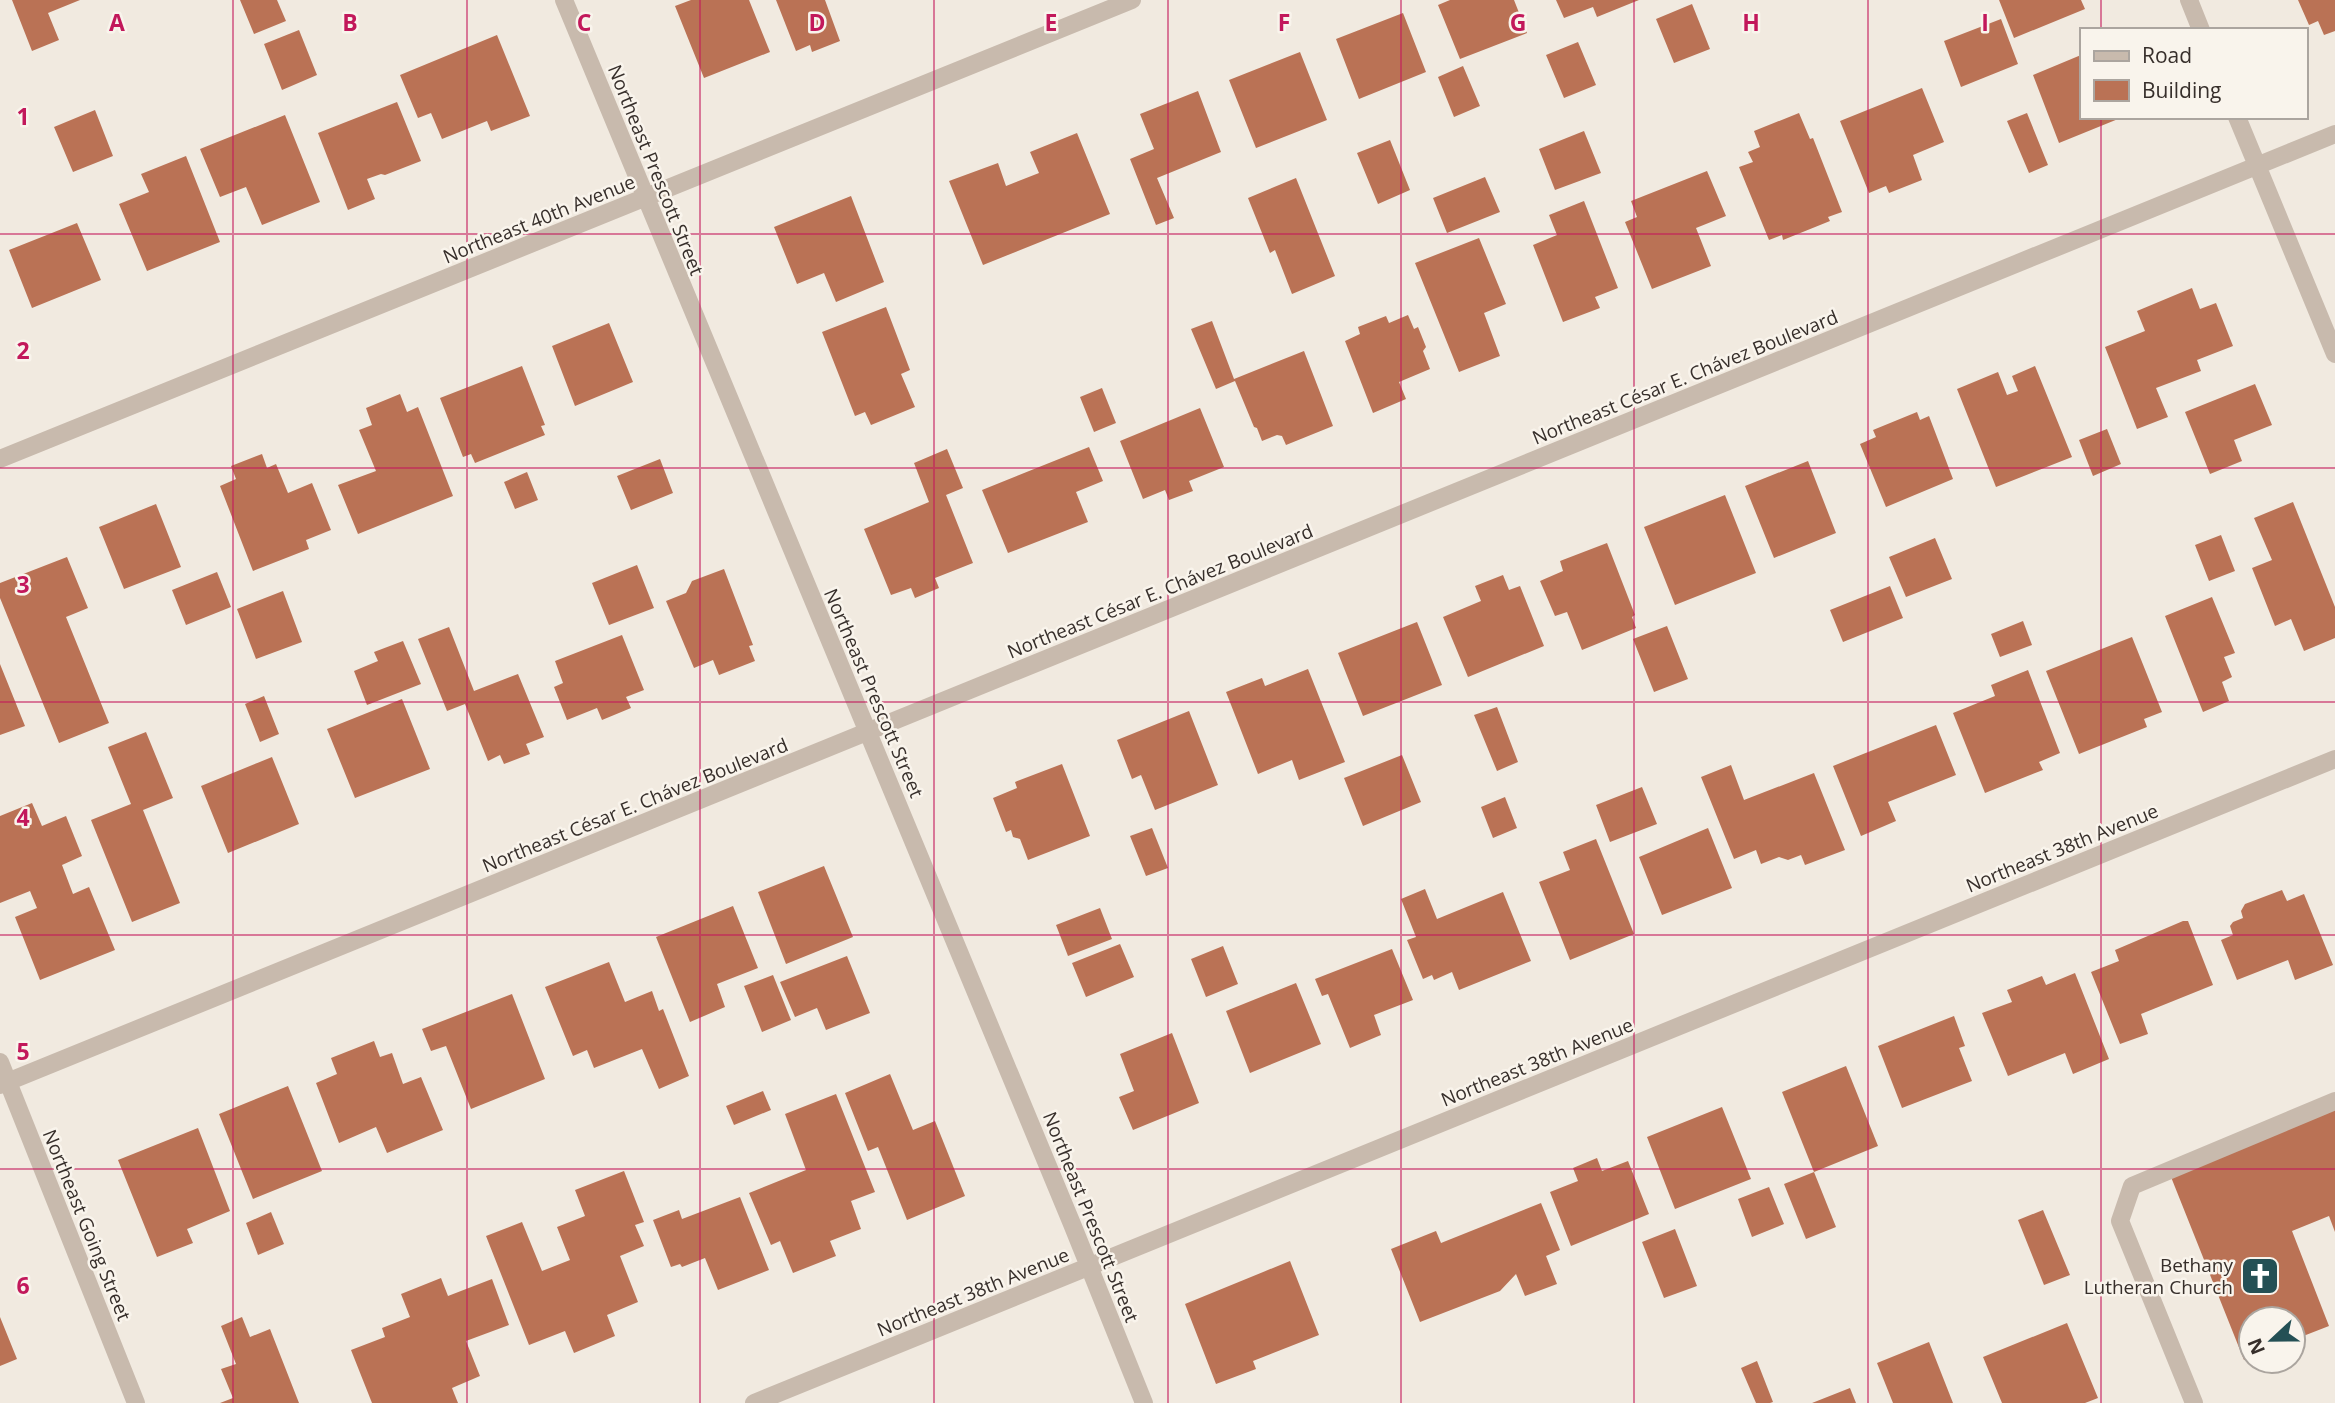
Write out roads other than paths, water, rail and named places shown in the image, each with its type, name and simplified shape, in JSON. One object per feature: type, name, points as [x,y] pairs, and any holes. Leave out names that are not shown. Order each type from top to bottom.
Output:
[{"type":"street","name":"Northeast Prescott Street","points":[[564,0],[1144,1403]]},
{"type":"street","name":"Northeast 40th Avenue","points":[[0,459],[1132,0]]},
{"type":"street","points":[[2189,0],[2200,28]]},
{"type":"street","points":[[2238,119],[2335,354]]},
{"type":"street","name":"Northeast César E. Chávez Boulevard","points":[[4,1084],[2335,134]]},
{"type":"street","name":"Northeast 38th Avenue","points":[[759,1402],[2335,758]]},
{"type":"street","name":"Northeast Going Street","points":[[0,1062],[4,1084],[136,1403]]},
{"type":"street","points":[[2194,1403],[2120,1221],[2132,1186],[2335,1101]]},
{"type":"place","name":"Bethany Lutheran Church","points":[[2260,1276]]}]
